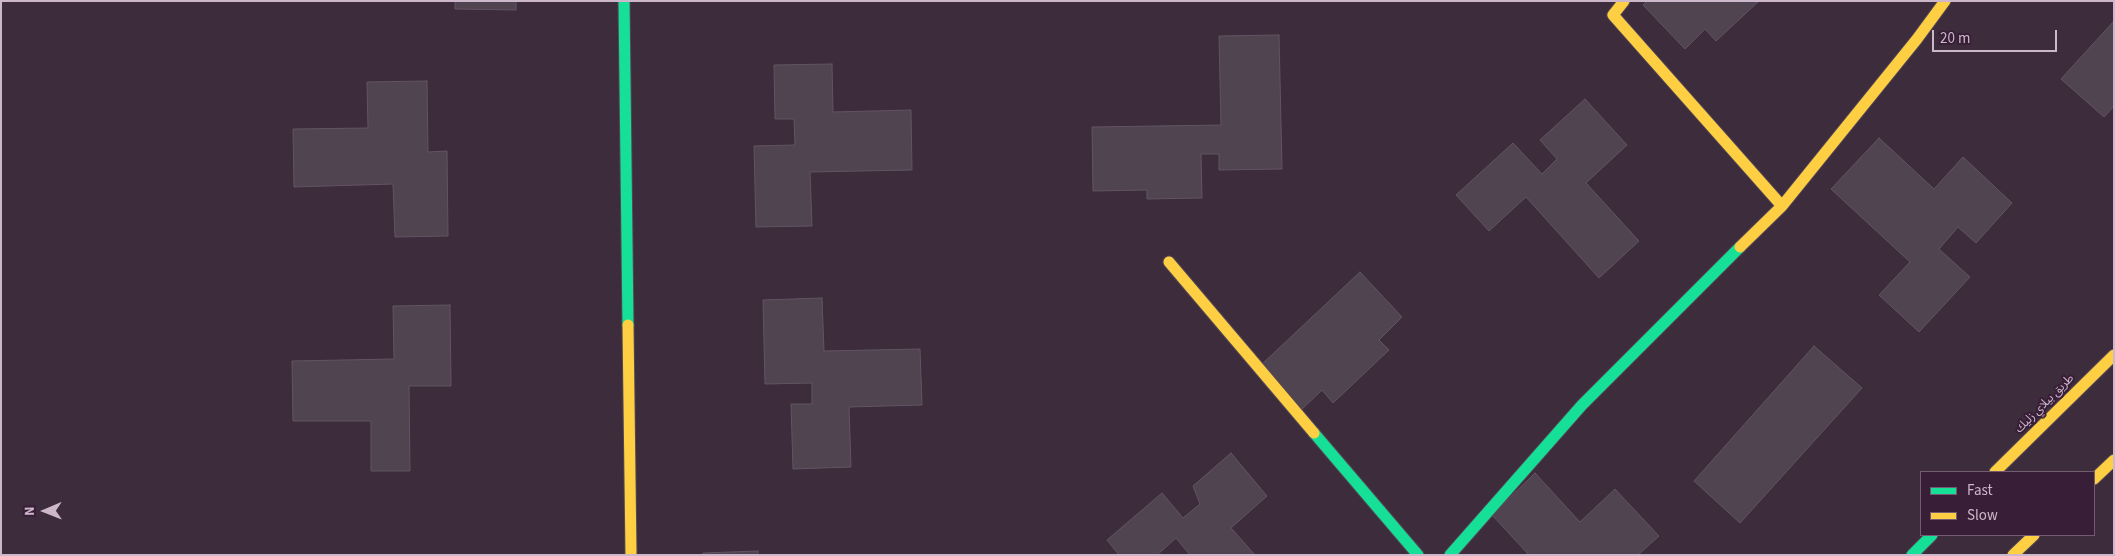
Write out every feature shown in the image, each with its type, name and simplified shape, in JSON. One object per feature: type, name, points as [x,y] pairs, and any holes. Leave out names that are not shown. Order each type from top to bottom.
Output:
[{"type":"street","points":[[624,1],[631,555]]},
{"type":"street","points":[[1624,1],[1613,15],[1782,206]]},
{"type":"street","points":[[1450,555],[1582,405],[1782,206],[1917,39],[1945,1]]},
{"type":"street","points":[[1168,262],[1418,555]]},
{"type":"street","name":"طريق بيلاي زليك","points":[[1996,471],[2114,355]]},
{"type":"street","points":[[2095,478],[2114,460]]},
{"type":"street","points":[[1912,555],[1931,536]]},
{"type":"street","points":[[2013,555],[2033,536]]},
{"type":"building","points":[[455,1],[516,1],[516,10],[455,9]]},
{"type":"building","points":[[1647,1],[1759,1],[1716,41],[1705,29],[1685,49],[1643,5]]},
{"type":"building","points":[[2114,21],[2114,106],[2104,117],[2061,79]]},
{"type":"building","points":[[1279,35],[1282,169],[1219,170],[1219,154],[1201,154],[1202,198],[1147,199],[1147,190],[1093,191],[1092,127],[1221,125],[1219,36]]},
{"type":"building","points":[[832,64],[833,112],[911,110],[912,170],[810,172],[812,226],[756,227],[754,146],[795,145],[794,119],[775,119],[774,65]]},
{"type":"building","points":[[427,81],[428,152],[447,151],[448,236],[395,237],[393,184],[294,187],[293,129],[368,128],[367,82]]},
{"type":"building","points":[[1585,99],[1627,145],[1586,183],[1639,241],[1599,278],[1526,197],[1489,231],[1456,195],[1513,143],[1542,174],[1557,159],[1540,140]]},
{"type":"building","points":[[1879,138],[1934,189],[1963,157],[2012,203],[1976,243],[1958,227],[1939,249],[1970,277],[1919,332],[1879,295],[1910,262],[1831,189]]},
{"type":"building","points":[[1360,272],[1402,317],[1379,340],[1389,350],[1333,403],[1322,390],[1301,410],[1260,366]]},
{"type":"building","points":[[822,298],[824,351],[920,349],[922,405],[849,407],[851,467],[793,469],[791,404],[812,404],[812,383],[765,384],[763,300]]},
{"type":"building","points":[[450,305],[451,386],[409,386],[410,471],[371,471],[371,421],[293,421],[292,361],[394,359],[393,306]]},
{"type":"building","points":[[1814,346],[1862,388],[1740,523],[1694,481]]},
{"type":"building","points":[[1231,453],[1267,496],[1231,528],[1255,555],[1190,555],[1176,538],[1157,555],[1119,555],[1107,540],[1162,493],[1183,518],[1200,504],[1193,486]]},
{"type":"building","points":[[1535,473],[1580,522],[1615,489],[1659,536],[1638,555],[1529,555],[1492,515]]},
{"type":"building","points":[[758,551],[758,555],[703,555],[703,553]]},
{"type":"traffic: fast","points":[[624,1],[628,325]]},
{"type":"traffic: fast","points":[[1450,555],[1582,405],[1740,247]]},
{"type":"traffic: fast","points":[[1314,433],[1418,555]]},
{"type":"traffic: fast","points":[[1912,555],[1931,536]]},
{"type":"traffic: slow","points":[[1624,1],[1613,15],[1782,206]]},
{"type":"traffic: slow","points":[[1740,247],[1782,206],[1917,39],[1945,1]]},
{"type":"traffic: slow","points":[[1169,262],[1314,433]]},
{"type":"traffic: slow","points":[[628,325],[631,555]]},
{"type":"traffic: slow","points":[[1996,471],[2114,355]]},
{"type":"traffic: slow","points":[[2095,478],[2114,460]]},
{"type":"traffic: slow","points":[[2013,555],[2033,536]]}]
